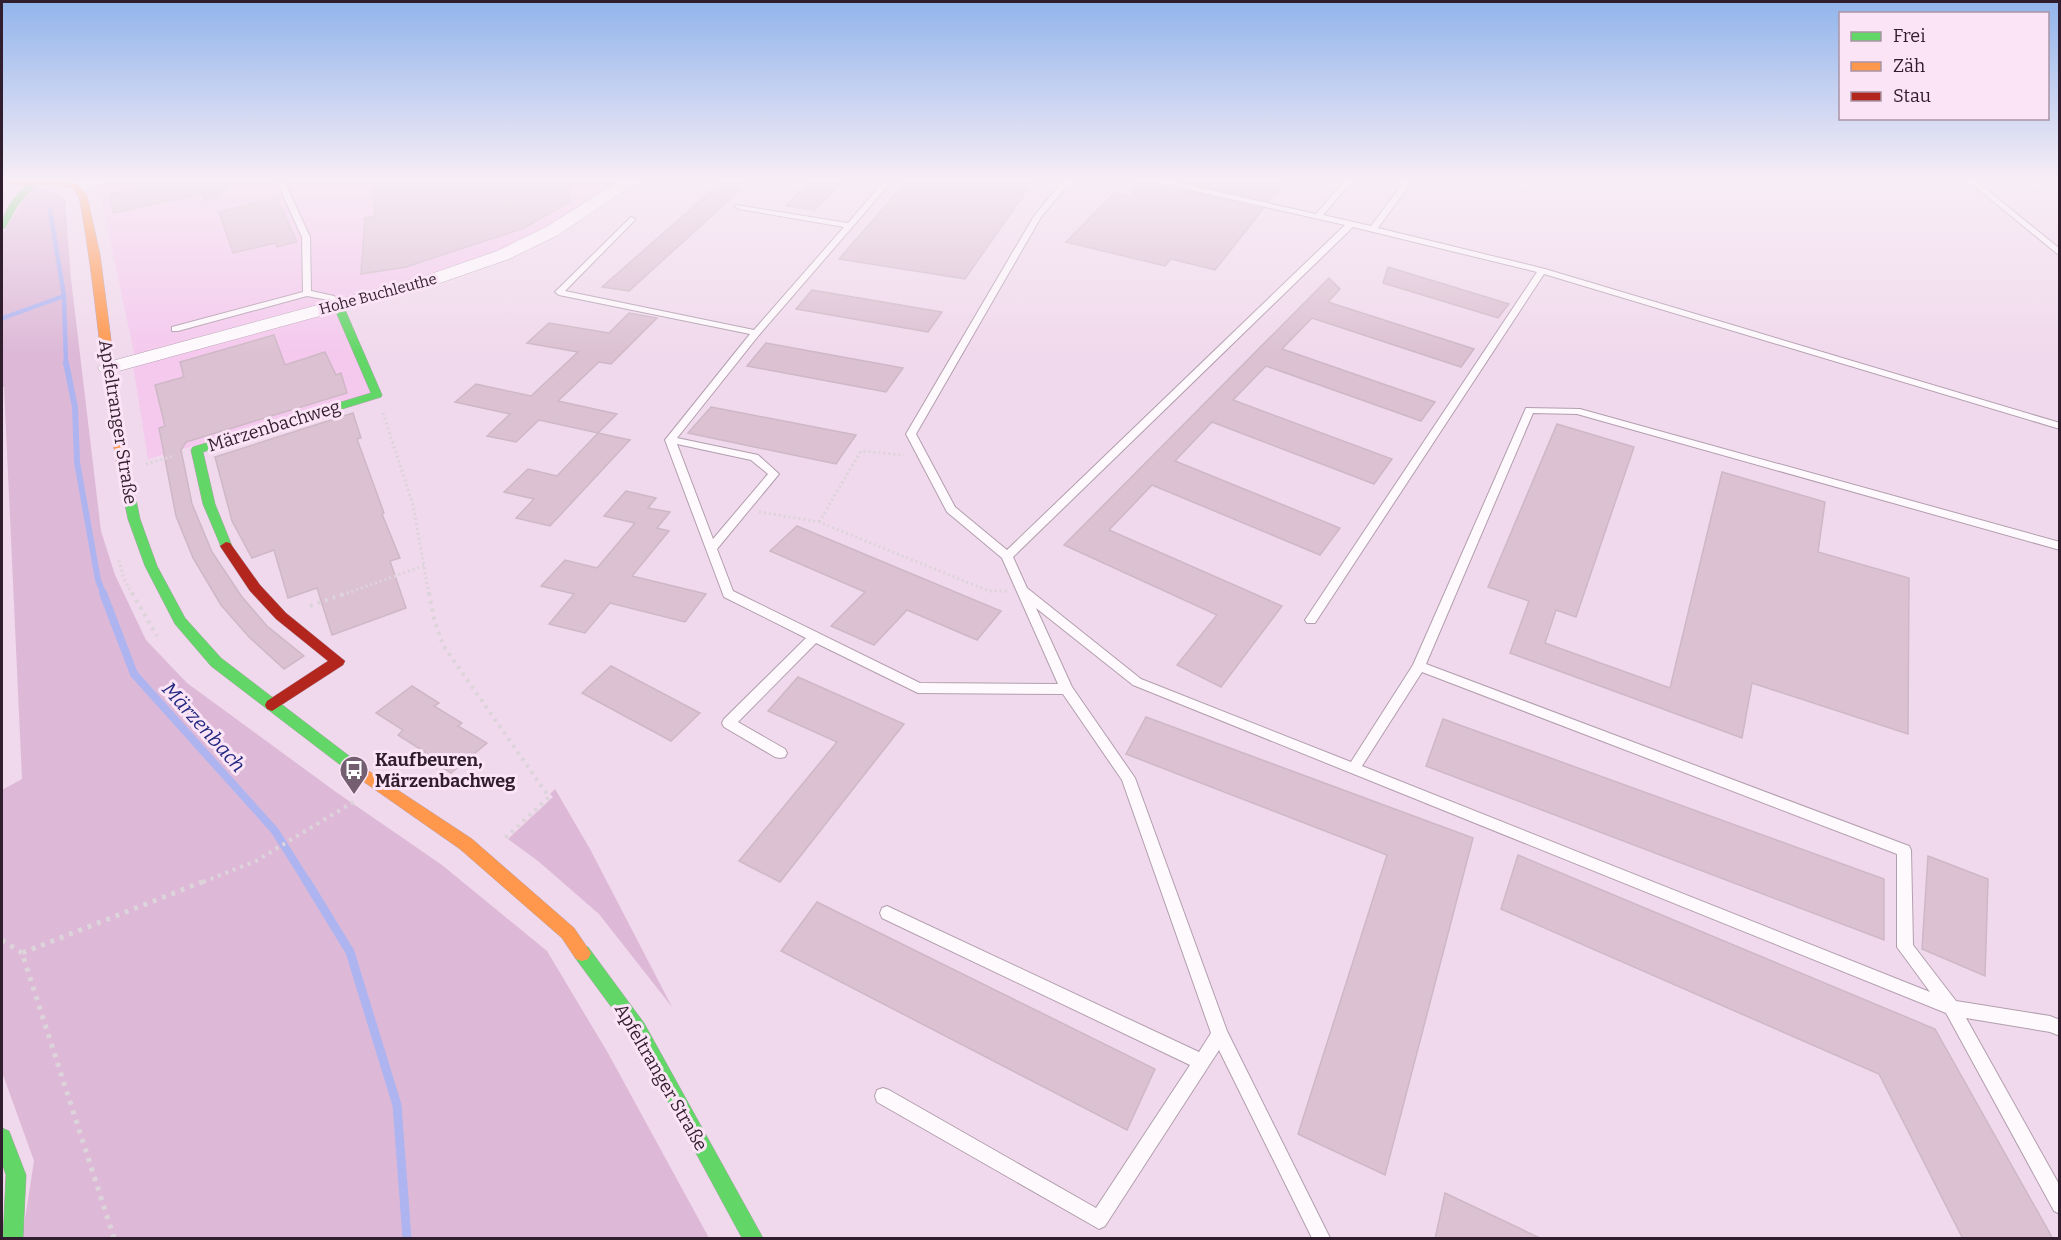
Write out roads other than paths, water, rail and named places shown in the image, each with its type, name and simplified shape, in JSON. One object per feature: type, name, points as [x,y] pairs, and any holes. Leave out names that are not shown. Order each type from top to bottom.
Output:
[{"type":"street","name":"Apfeltranger Straße","points":[[92,238],[118,441],[134,519],[151,566],[180,621],[216,662],[377,785],[466,844],[568,933],[638,1029],[753,1239]]},
{"type":"street","name":"Hohe Buchleuthe","points":[[108,368],[434,279],[503,255],[538,238]]},
{"type":"street","name":"Märzenbachweg","points":[[273,705],[338,661],[281,616],[255,588],[225,544],[209,504],[197,450],[377,395],[338,305]]},
{"type":"street","points":[[2,1137],[16,1174],[13,1239]]},
{"type":"lane","points":[[306,238],[307,293]]},
{"type":"lane","points":[[613,238],[560,292],[756,333]]},
{"type":"lane","points":[[670,440],[756,333],[837,238]]},
{"type":"lane","points":[[1025,238],[910,434],[951,509],[1007,556],[1067,689],[1128,778],[1220,1034],[1321,1239]]},
{"type":"lane","points":[[1007,556],[1337,238]]},
{"type":"lane","points":[[1409,238],[1542,271],[2060,426]]},
{"type":"lane","points":[[2041,238],[2060,254]]},
{"type":"lane","points":[[1311,620],[1542,271]]},
{"type":"lane","points":[[175,329],[307,293],[331,298],[338,305]]},
{"type":"lane","points":[[1353,769],[1419,666],[1529,410],[1577,411],[2060,546]]},
{"type":"lane","points":[[670,440],[754,457],[774,474],[711,548]]},
{"type":"lane","points":[[670,440],[728,594],[918,688],[1067,689]]},
{"type":"lane","points":[[1023,591],[1137,682],[1952,1008],[2050,1024],[2060,1028]]},
{"type":"lane","points":[[780,753],[729,723],[815,637]]},
{"type":"lane","points":[[1419,666],[1904,850],[1905,947],[1952,1008],[2060,1205]]},
{"type":"lane","points":[[887,914],[1202,1062]]},
{"type":"lane","points":[[883,1096],[1099,1220],[1220,1034]]},
{"type":"waterway","name":"Märzenbach","points":[[55,238],[64,296]]},
{"type":"waterway","points":[[3,318],[64,296]]},
{"type":"waterway","name":"Märzenbach","points":[[64,296],[66,365]]},
{"type":"waterway","name":"Märzenbach","points":[[66,363],[75,407],[77,462],[98,580],[104,595]]},
{"type":"waterway","name":"Märzenbach","points":[[103,593],[134,674],[275,831],[307,882]]},
{"type":"waterway","name":"Märzenbach","points":[[306,880],[350,952],[397,1105],[407,1238]]},
{"type":"place","name":"Kaufbeuren, Märzenbachweg","points":[[354,796]]}]
